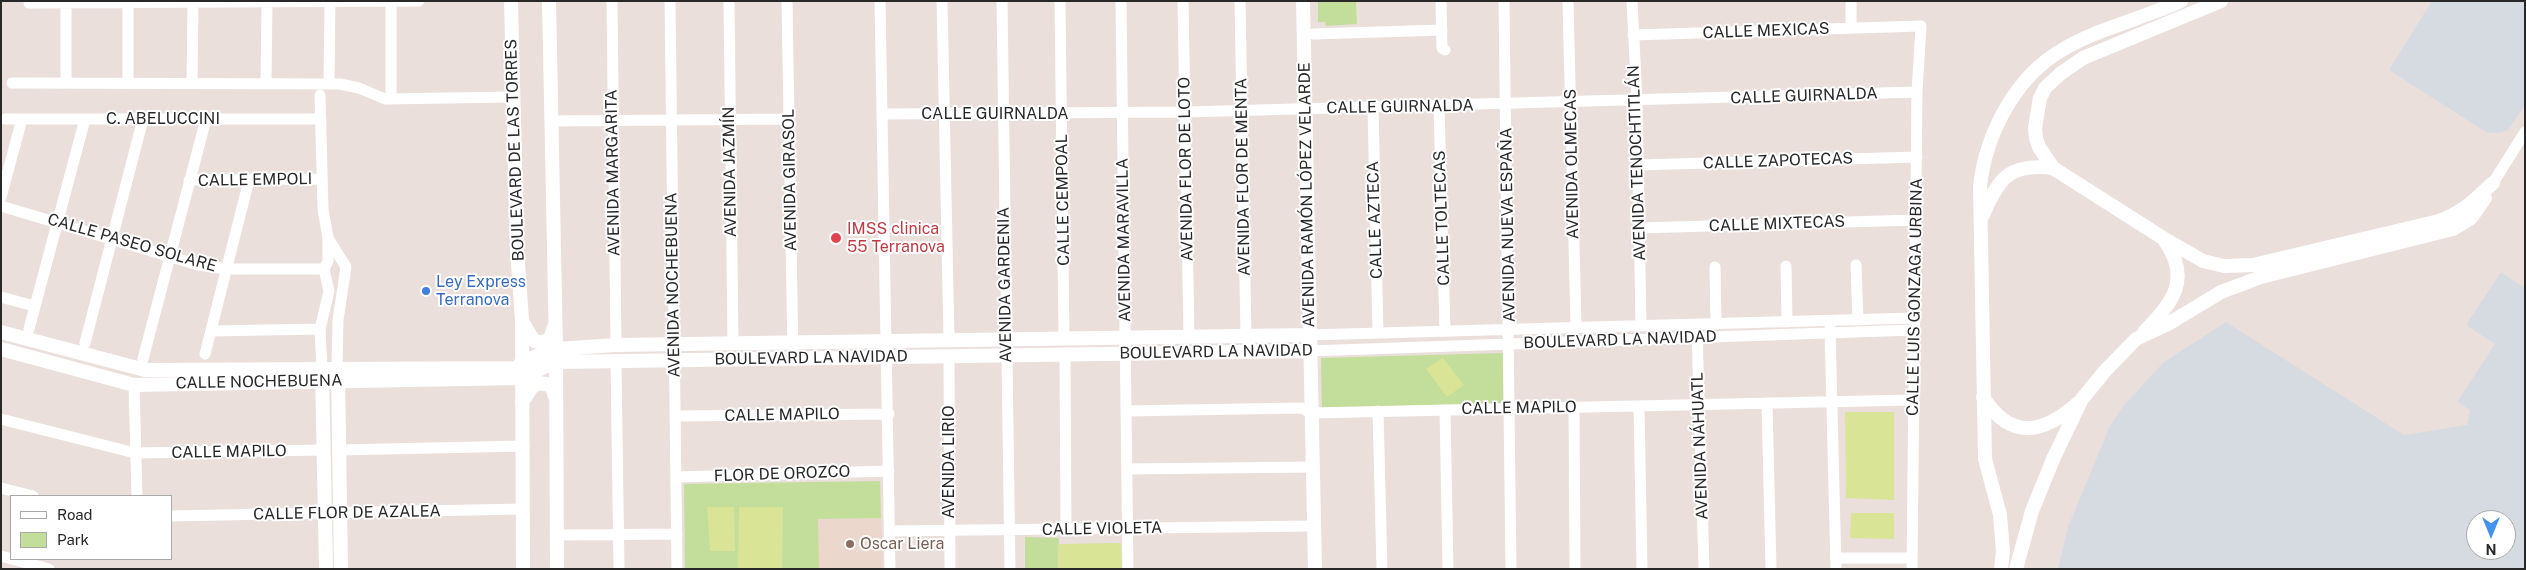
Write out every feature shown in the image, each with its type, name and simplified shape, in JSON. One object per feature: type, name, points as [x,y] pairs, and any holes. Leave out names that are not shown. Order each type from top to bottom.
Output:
[{"type":"street","points":[[29,3],[419,1]]},
{"type":"street","name":"BOULEVARD DE LAS TORRES","points":[[511,1],[516,250],[522,320],[523,569]]},
{"type":"street","points":[[549,1],[556,355],[557,569]]},
{"type":"street","name":"AVENIDA MARGARITA","points":[[612,1],[616,345]]},
{"type":"street","name":"AVENIDA NOCHEBUENA","points":[[670,1],[677,569]]},
{"type":"street","name":"AVENIDA JAZMÍN","points":[[729,1],[733,343]]},
{"type":"street","name":"AVENIDA GIRASOL","points":[[787,1],[793,358]]},
{"type":"street","points":[[880,1],[890,569]]},
{"type":"street","points":[[942,1],[949,340]]},
{"type":"street","name":"AVENIDA GARDENIA","points":[[1002,1],[1010,569]]},
{"type":"street","name":"CALLE CEMPOAL","points":[[1060,1],[1064,338]]},
{"type":"street","name":"AVENIDA MARAVILLA","points":[[1120,1],[1128,569]]},
{"type":"street","name":"AVENIDA FLOR DE LOTO","points":[[1184,1],[1188,337]]},
{"type":"street","name":"AVENIDA FLOR DE MENTA","points":[[1240,1],[1246,336],[1253,351]]},
{"type":"street","points":[[1296,1],[1303,109]]},
{"type":"street","name":"AVENIDA RAMÓN LÓPEZ VELARDE","points":[[1303,1],[1303,109],[1309,262],[1309,351],[1315,569]]},
{"type":"street","points":[[1441,1],[1442,48],[1445,50]]},
{"type":"street","name":"AVENIDA NUEVA ESPAÑA","points":[[1504,1],[1510,344],[1511,569]]},
{"type":"street","name":"AVENIDA OLMECAS","points":[[1568,1],[1576,328]]},
{"type":"street","name":"AVENIDA TENOCHTITLÁN","points":[[1632,1],[1637,101],[1641,326]]},
{"type":"street","points":[[1851,1],[1851,28]]},
{"type":"street","points":[[2001,569],[2003,551],[2000,515],[1985,459],[1983,396],[1980,186],[1988,146],[2007,107],[2023,85],[2061,50],[2102,31],[2182,1]]},
{"type":"street","points":[[2221,1],[2083,58],[2060,74],[2045,88],[2037,107],[2035,128],[2039,147],[2053,168],[2163,238],[2203,261],[2238,285]]},
{"type":"street","points":[[128,2],[128,83]]},
{"type":"street","points":[[192,83],[193,2]]},
{"type":"street","points":[[266,83],[267,2]]},
{"type":"street","points":[[329,83],[330,2]]},
{"type":"street","points":[[390,100],[391,2]]},
{"type":"street","points":[[66,3],[66,83]]},
{"type":"street","name":"CALLE MEXICAS","points":[[1634,35],[1922,26]]},
{"type":"street","name":"CALLE LUIS GONZAGA URBINA","points":[[1912,563],[1915,441],[1913,318],[1917,92],[1922,26]]},
{"type":"street","points":[[1313,34],[1442,30]]},
{"type":"street","points":[[12,83],[329,83],[350,85],[390,100],[512,97]]},
{"type":"street","name":"CALLE GUIRNALDA","points":[[882,114],[1185,112],[1917,92]]},
{"type":"street","points":[[320,95],[323,217],[328,238],[326,265],[330,291],[320,329],[326,569]]},
{"type":"street","name":"CALLE TOLTECAS","points":[[1438,106],[1445,331]]},
{"type":"street","name":"CALLE AZTECA","points":[[1372,107],[1378,333]]},
{"type":"street","name":"C. ABELUCCINI","points":[[5,119],[320,119]]},
{"type":"street","points":[[1,197],[22,119]]},
{"type":"street","points":[[29,329],[85,119]]},
{"type":"street","points":[[85,343],[143,119]]},
{"type":"street","points":[[143,359],[206,119]]},
{"type":"street","points":[[552,121],[789,119]]},
{"type":"street","points":[[2136,339],[2168,324],[2213,296],[2238,285],[2286,269],[2412,241],[2453,229],[2471,218],[2525,132]]},
{"type":"street","name":"CALLE ZAPOTECAS","points":[[1638,165],[1917,157]]},
{"type":"street","points":[[1981,220],[1993,192],[2006,177],[2023,168],[2033,166],[2053,168]]},
{"type":"street","name":"CALLE EMPOLI","points":[[189,180],[322,179]]},
{"type":"street","points":[[205,354],[249,180]]},
{"type":"street","points":[[2203,261],[2224,266],[2253,265],[2440,221],[2459,213],[2489,187]]},
{"type":"street","name":"CALLE PASEO SOLARE","points":[[1,206],[198,265],[227,269],[326,265],[342,260]]},
{"type":"street","name":"CALLE MIXTECAS","points":[[1639,228],[1916,220]]},
{"type":"street","points":[[328,238],[346,266],[338,320],[341,569]]},
{"type":"street","points":[[1983,396],[2000,419],[2023,429],[2035,429],[2065,414],[2082,399],[2105,371],[2167,308],[2176,292],[2178,272],[2175,256],[2163,238]]},
{"type":"street","points":[[1856,265],[1858,320]]},
{"type":"street","points":[[1786,266],[1787,322]]},
{"type":"street","points":[[1715,267],[1716,324]]},
{"type":"street","points":[[1,297],[34,306]]},
{"type":"street","name":"BOULEVARD LA NAVIDAD","points":[[521,369],[556,355],[616,345],[1309,335],[1913,318]]},
{"type":"street","points":[[522,320],[533,340],[540,343],[550,339],[555,324]]},
{"type":"street","points":[[1830,320],[1834,401],[1836,563],[1912,563]]},
{"type":"street","name":"AVENIDA NÁHUATL","points":[[1697,324],[1704,569]]},
{"type":"street","points":[[211,331],[320,329]]},
{"type":"street","name":"BOULEVARD LA NAVIDAD","points":[[556,355],[616,361],[1309,351],[1913,330]]},
{"type":"street","name":"CALLE NOCHEBUENA","points":[[1,332],[144,370],[322,375]]},
{"type":"street","name":"CALLE NOCHEBUENA","points":[[1,349],[134,385],[338,374],[521,369]]},
{"type":"street","points":[[1065,354],[1066,529]]},
{"type":"street","name":"AVENIDA LIRIO","points":[[949,356],[950,569]]},
{"type":"street","points":[[616,361],[619,569]]},
{"type":"street","points":[[522,402],[532,387],[540,383],[551,385],[556,399]]},
{"type":"street","points":[[134,385],[137,495]]},
{"type":"street","points":[[2016,569],[2032,511],[2054,457],[2082,399]]},
{"type":"street","name":"CALLE MAPILO","points":[[1126,412],[1302,408],[1311,413],[1913,400]]},
{"type":"street","points":[[1767,403],[1772,569]]},
{"type":"street","points":[[1639,406],[1642,569]]},
{"type":"street","points":[[1574,407],[1576,569]]},
{"type":"street","points":[[1445,410],[1448,569]]},
{"type":"street","points":[[1378,411],[1382,569]]},
{"type":"street","name":"CALLE MAPILO","points":[[675,416],[888,414]]},
{"type":"street","name":"CALLE MAPILO","points":[[1,419],[136,453],[324,450]]},
{"type":"street","points":[[339,450],[524,446]]},
{"type":"street","points":[[1127,469],[1312,467]]},
{"type":"street","name":"FLOR DE OROZCO","points":[[676,477],[889,471]]},
{"type":"street","points":[[1,488],[29,495]]},
{"type":"street","name":"CALLE FLOR DE AZALEA","points":[[172,516],[522,509]]},
{"type":"street","name":"CALLE VIOLETA","points":[[889,531],[1314,526]]},
{"type":"street","points":[[556,535],[677,534]]},
{"type":"street","points":[[16,560],[49,569]]},
{"type":"shaded area","points":[[2432,1],[2525,1],[2525,105],[2508,130],[2498,133],[2486,132],[2389,70]]},
{"type":"shaded area","points":[[2501,272],[2525,288],[2525,569],[2058,569],[2068,527],[2110,426],[2124,405],[2164,362],[2226,322],[2404,435],[2467,425],[2470,410],[2457,402],[2495,344],[2466,325]]},
{"type":"shaded area","name":"Oscar Liera","points":[[881,518],[883,569],[819,569],[818,519]]},
{"type":"green space","points":[[1318,1],[1356,1],[1357,24],[1326,26],[1325,22],[1318,22]]},
{"type":"green space","points":[[1503,353],[1505,403],[1322,408],[1321,358]]},
{"type":"green space","points":[[1443,358],[1464,385],[1447,397],[1426,369]]},
{"type":"green space","points":[[1845,412],[1894,412],[1894,500],[1846,498]]},
{"type":"green space","points":[[880,481],[881,518],[818,519],[819,569],[685,569],[684,484]]},
{"type":"green space","points":[[707,507],[734,507],[735,551],[710,551]]},
{"type":"green space","points":[[739,507],[783,507],[782,569],[738,569]]},
{"type":"green space","points":[[1851,513],[1894,513],[1894,539],[1850,538]]},
{"type":"green space","points":[[1025,537],[1059,538],[1058,569],[1025,569]]},
{"type":"green space","points":[[1121,543],[1122,569],[1058,569],[1059,544]]},
{"type":"place","name":"IMSS clinica 55 Terranova","points":[[836,238]]},
{"type":"place","name":"Ley Express Terranova","points":[[426,291]]},
{"type":"place","name":"Oscar Liera","points":[[850,544]]}]
